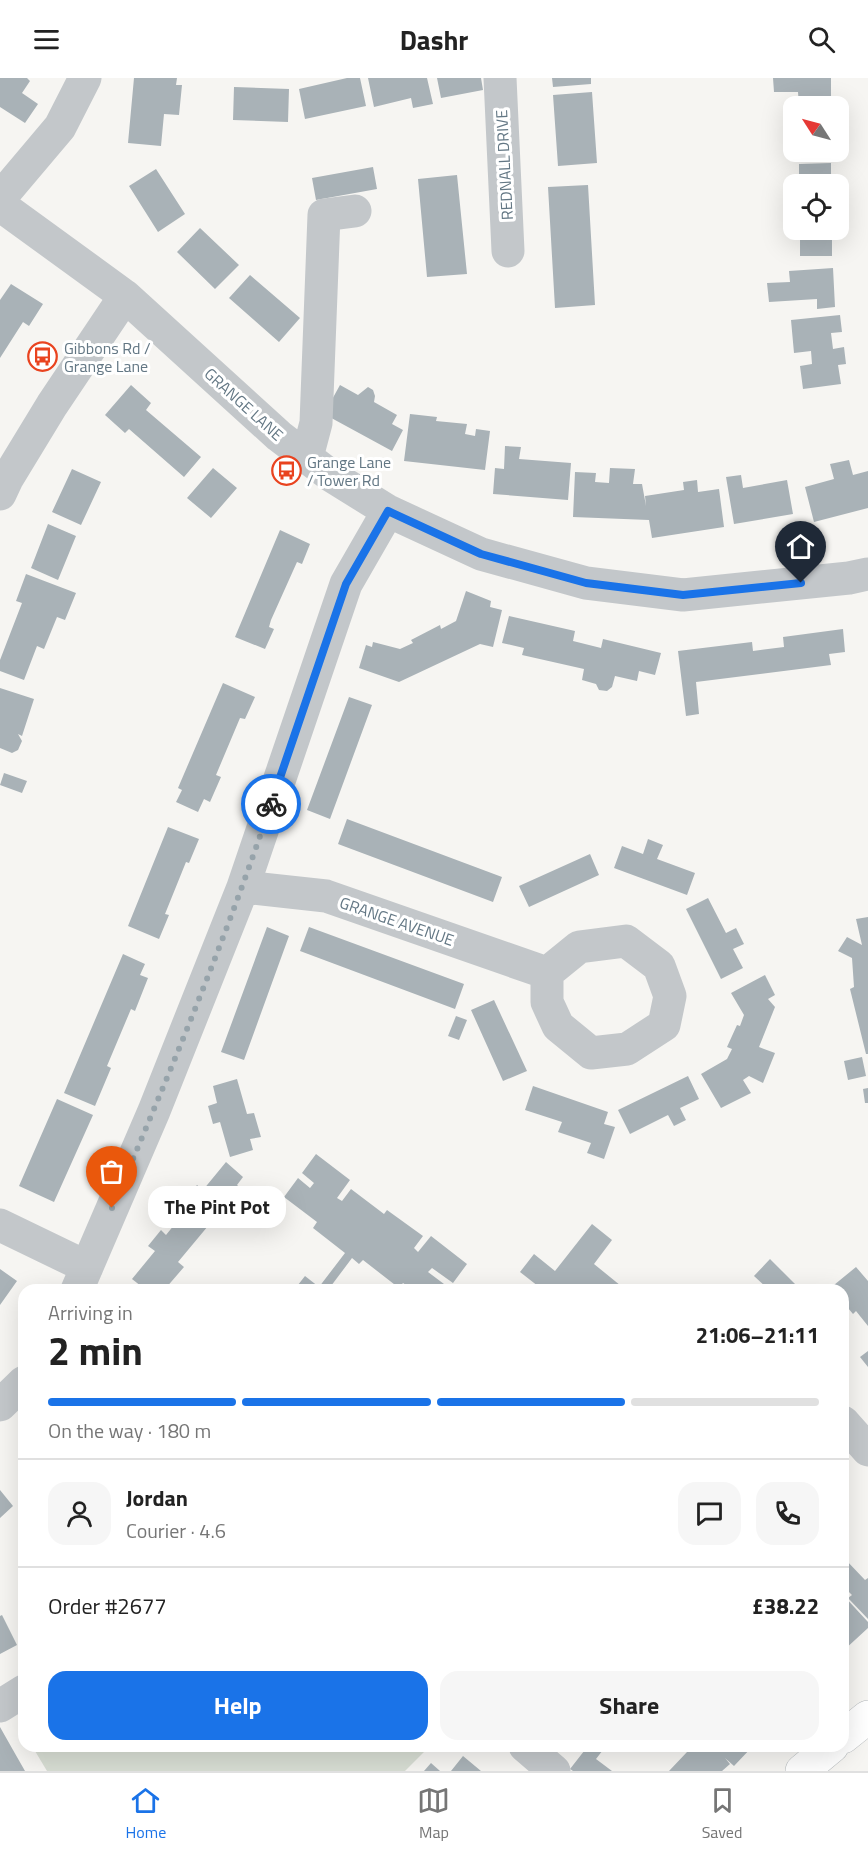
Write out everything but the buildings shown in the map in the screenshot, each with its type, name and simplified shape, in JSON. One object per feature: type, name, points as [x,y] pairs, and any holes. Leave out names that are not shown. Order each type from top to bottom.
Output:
[{"type":"main road","points":[[849,1732],[868,1717]]},
{"type":"main road","points":[[802,1771],[825,1752]]},
{"type":"street","points":[[0,198],[60,127],[85,78]]},
{"type":"street","name":"REDNALL DRIVE","points":[[500,78],[508,252]]},
{"type":"street","name":"GRANGE LANE","points":[[0,204],[125,296],[279,436],[330,475],[388,511],[481,554],[586,583],[683,595],[849,578],[868,574]]},
{"type":"street","points":[[307,458],[316,423],[324,215],[355,211]]},
{"type":"street","points":[[0,494],[52,405],[125,296]]},
{"type":"street","points":[[0,1225],[82,1278],[154,1111],[243,887],[346,584],[388,511]]},
{"type":"street","name":"GRANGE AVENUE","points":[[243,887],[326,896],[547,973]]},
{"type":"street","points":[[849,1429],[868,1450]]},
{"type":"street","points":[[0,1706],[18,1695]]},
{"type":"street","points":[[532,1752],[554,1771]]},
{"type":"shaded area","points":[[36,1752],[424,1752],[405,1771],[47,1771]]},
{"type":"way so far","points":[[112,1208],[154,1111],[243,887],[271,804]]},
{"type":"place","name":"Gibbons Rd / Grange Lane","points":[[43,357]]},
{"type":"place","name":"Grange Lane / Tower Rd","points":[[286,471]]},
{"type":"place","name":"The Pint Pot","points":[[112,1208]]},
{"type":"route","points":[[271,804],[346,584],[388,511],[481,554],[586,583],[683,595],[801,583]]}]
